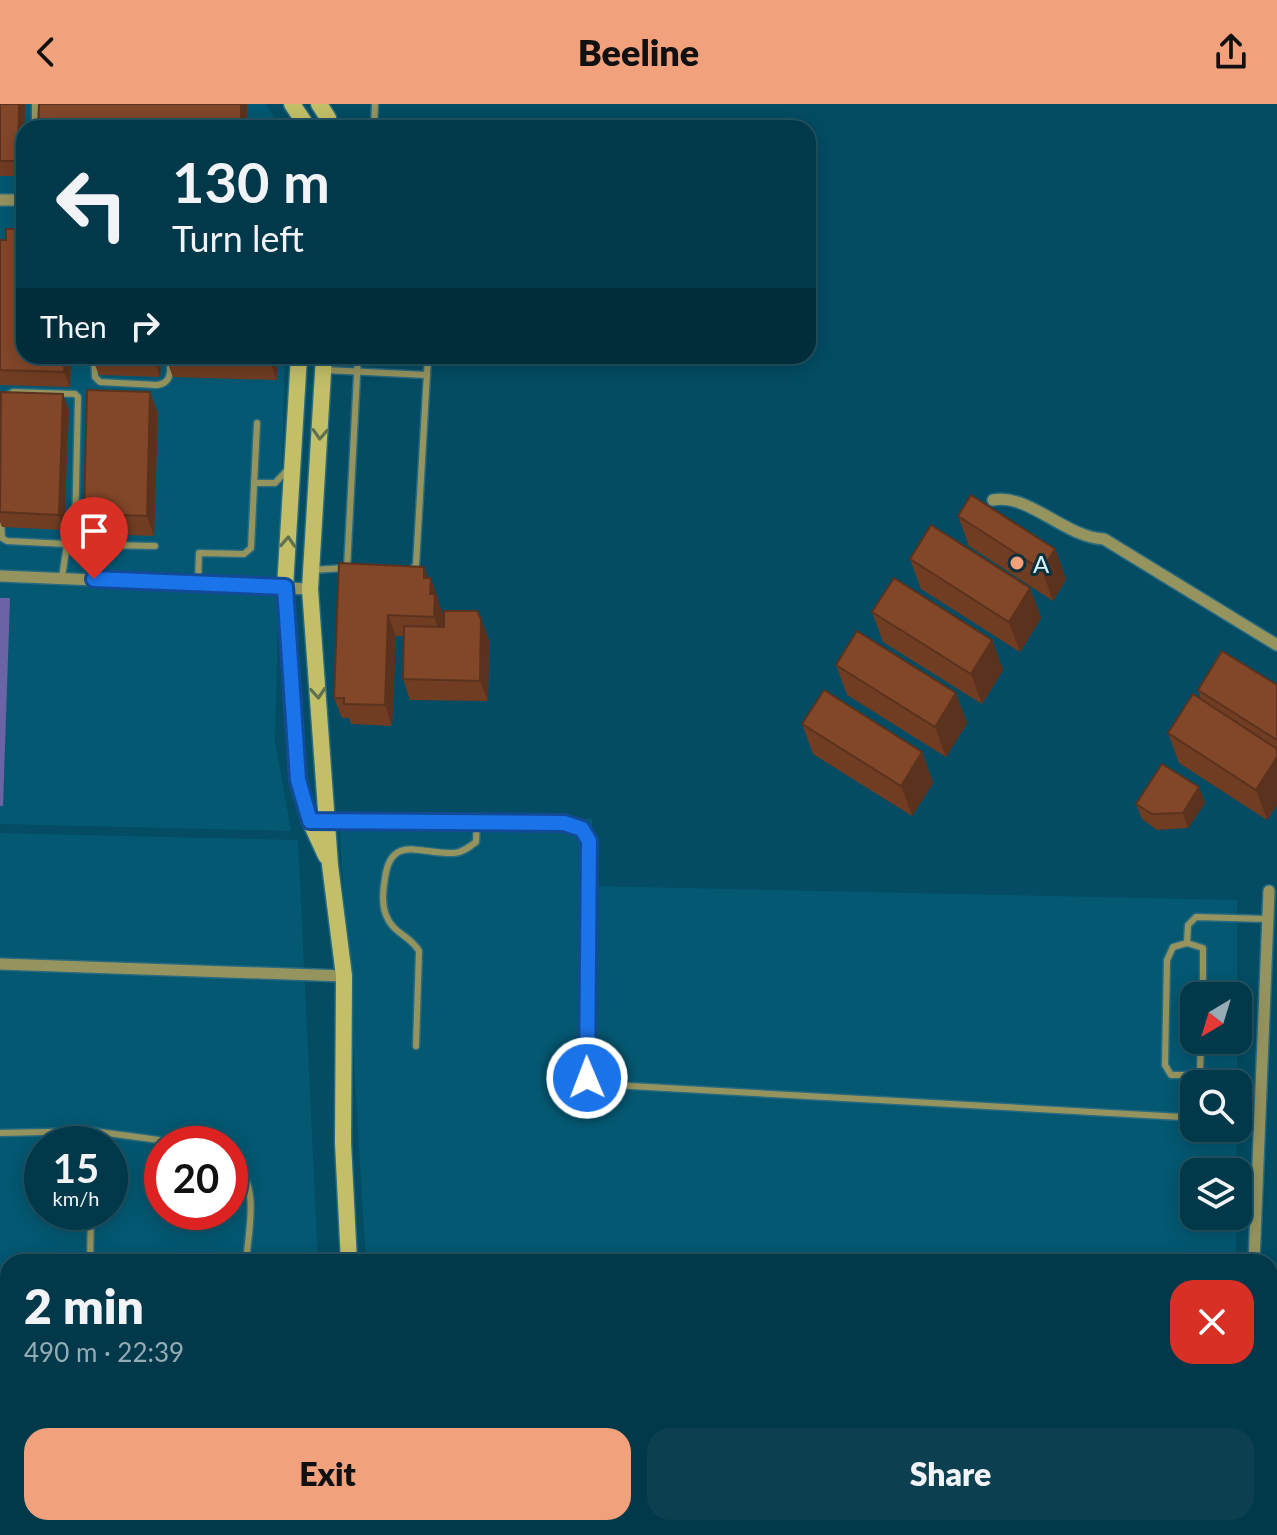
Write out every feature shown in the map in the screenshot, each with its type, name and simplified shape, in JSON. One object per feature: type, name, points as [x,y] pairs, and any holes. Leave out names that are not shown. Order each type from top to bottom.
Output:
[{"type":"main road","points":[[298,364],[285,587],[298,780],[319,820]]},
{"type":"main road","points":[[324,364],[310,589],[319,820],[330,865],[344,976],[343,1143],[349,1254]]},
{"type":"street","points":[[993,500],[1013,499],[1088,538],[1104,539],[1277,645]]},
{"type":"street","points":[[0,576],[310,589]]},
{"type":"street","points":[[1254,1254],[1269,891]]},
{"type":"street","points":[[0,964],[344,976]]},
{"type":"lane","points":[[94,364],[95,377],[100,382],[157,385],[165,384],[169,379],[170,364]]},
{"type":"lane","points":[[327,364],[357,373],[427,375]]},
{"type":"lane","points":[[347,568],[358,364]]},
{"type":"lane","points":[[409,572],[416,565],[428,364]]},
{"type":"lane","points":[[1,513],[2,538],[7,541],[67,544],[73,541],[78,397],[75,394],[13,392],[7,394],[4,401]]},
{"type":"lane","points":[[198,584],[199,553],[244,554],[251,548],[257,423]]},
{"type":"lane","points":[[254,483],[275,483],[292,461]]},
{"type":"lane","points":[[62,578],[67,544]]},
{"type":"lane","points":[[94,579],[99,545],[155,546]]},
{"type":"lane","points":[[312,570],[363,570]]},
{"type":"lane","points":[[319,820],[564,823],[582,829],[589,841],[586,1066],[587,1078],[595,1084],[1180,1117]]},
{"type":"lane","points":[[416,1046],[419,951],[412,940],[399,934],[385,914],[387,861],[394,853],[411,849],[458,854],[476,842],[477,822]]},
{"type":"lane","points":[[1187,943],[1188,925],[1196,917],[1267,919]]},
{"type":"lane","points":[[1201,1054],[1200,1071],[1196,1075],[1171,1075],[1165,1065],[1167,960],[1173,947],[1187,943],[1203,948],[1203,982]]},
{"type":"lane","points":[[0,1133],[24,1132]]},
{"type":"lane","points":[[247,1254],[251,1197],[248,1184]]},
{"type":"lane","points":[[90,1254],[91,1230]]},
{"type":"shaded area","points":[[0,104],[266,104],[276,120],[16,120],[16,364],[285,364],[275,741],[291,831],[0,824]]},
{"type":"shaded area","points":[[0,598],[10,598],[3,806],[0,806]]},
{"type":"shaded area","points":[[339,818],[592,819],[592,886],[1237,900],[1237,982],[1180,982],[1180,1054],[1237,1054],[1237,1070],[1180,1070],[1180,1142],[1237,1142],[1236,1158],[1180,1158],[1180,1230],[1236,1230],[1236,1254],[366,1254]]},
{"type":"shaded area","points":[[0,833],[298,840],[318,1254],[0,1254]]},
{"type":"building","points":[[0,104],[19,104],[16,161],[0,161]]},
{"type":"building","points":[[39,104],[241,104],[241,120],[38,120]]},
{"type":"building","points":[[6,229],[16,229],[16,364],[64,364],[64,372],[0,370],[0,240],[6,240]]},
{"type":"building","points":[[87,390],[150,392],[147,516],[84,514]]},
{"type":"building","points":[[1,392],[63,394],[59,515],[0,512]]},
{"type":"building","points":[[971,495],[1055,549],[1042,570],[958,516]]},
{"type":"building","points":[[931,525],[1030,588],[1009,622],[910,559]]},
{"type":"building","points":[[339,563],[424,567],[424,578],[431,578],[430,594],[435,594],[434,617],[388,615],[385,705],[344,704],[344,698],[334,698]]},
{"type":"building","points":[[894,578],[992,640],[971,674],[872,612]]},
{"type":"building","points":[[444,611],[477,611],[481,619],[480,681],[403,679],[404,626],[444,627]]},
{"type":"building","points":[[857,631],[956,693],[935,727],[836,665]]},
{"type":"building","points":[[1222,651],[1277,685],[1277,740],[1198,690]]},
{"type":"building","points":[[824,690],[922,752],[901,786],[802,724]]},
{"type":"building","points":[[1193,694],[1277,749],[1277,757],[1256,790],[1168,733]]},
{"type":"building","points":[[1162,764],[1199,787],[1183,813],[1152,814],[1136,804]]},
{"type":"place","name":"A","points":[[1017,563]]},
{"type":"route","points":[[94,579],[285,587],[298,780],[310,821],[564,823],[582,829],[589,841],[587,1078]]}]
